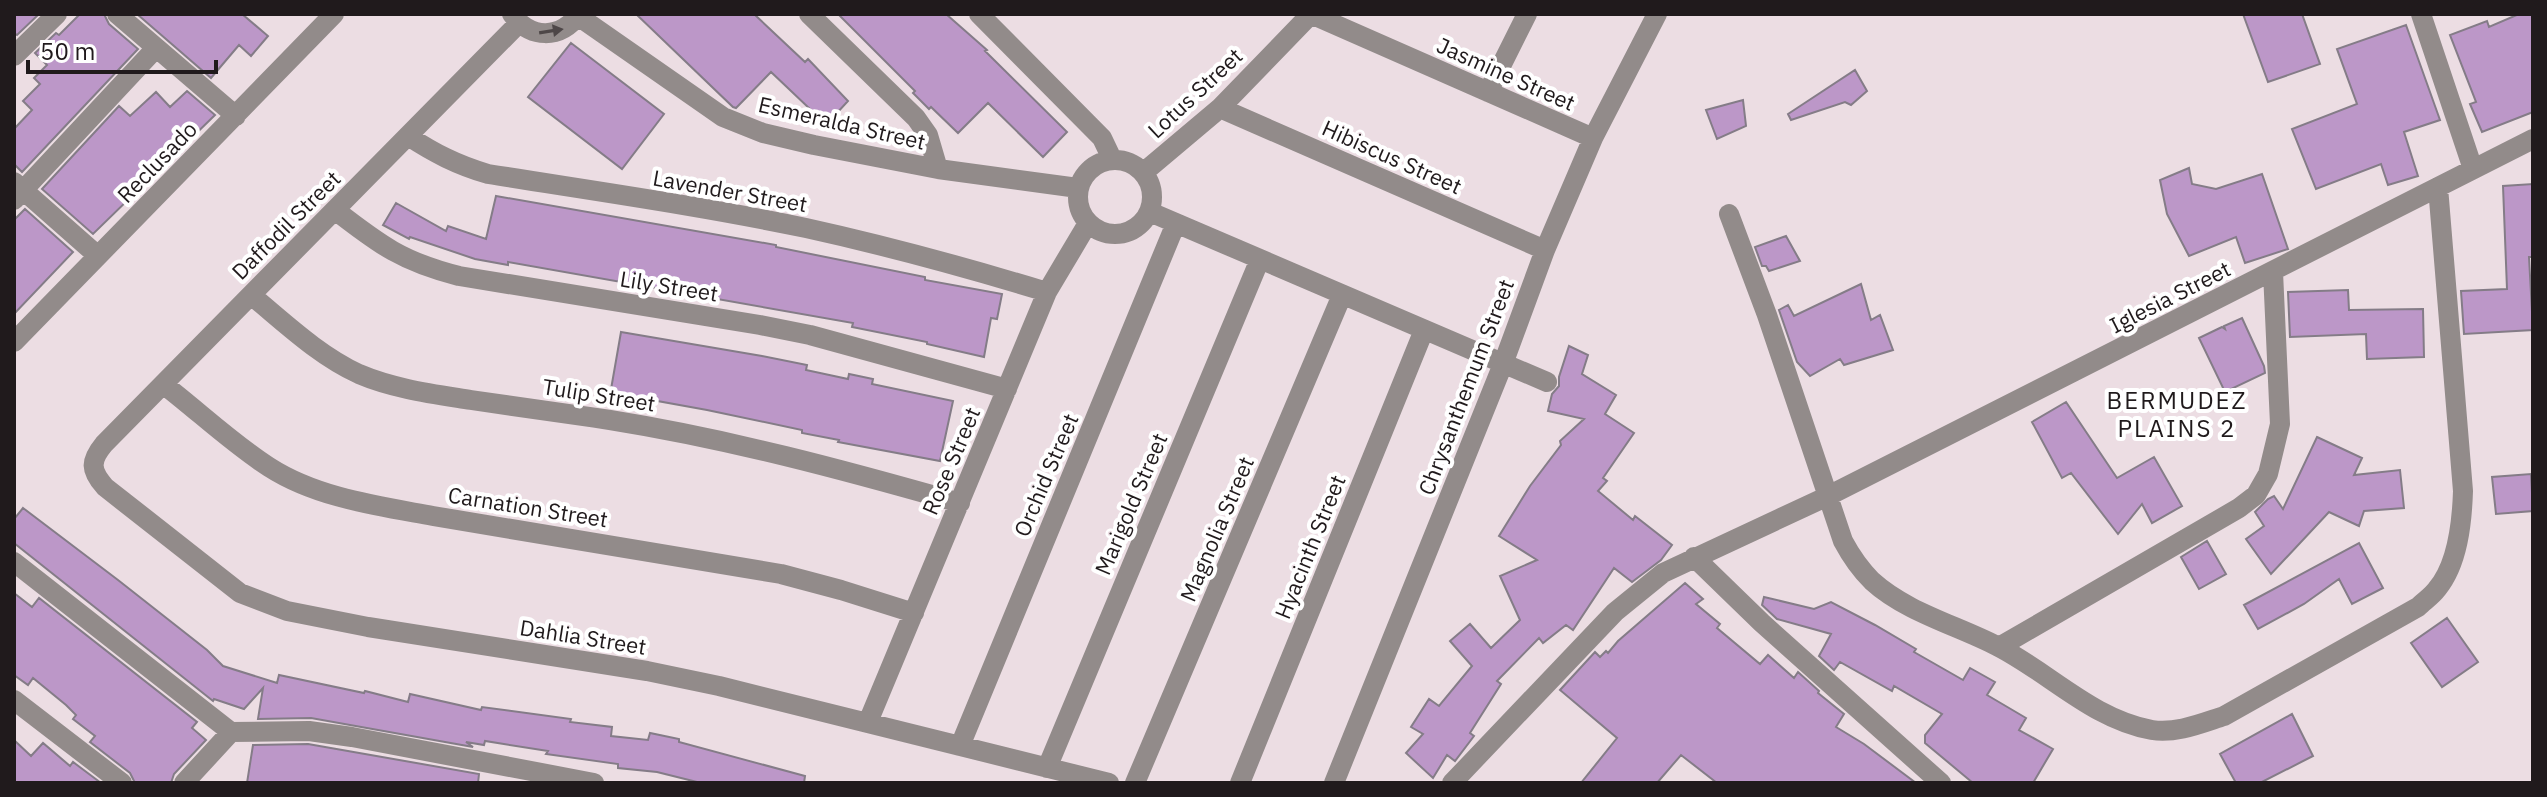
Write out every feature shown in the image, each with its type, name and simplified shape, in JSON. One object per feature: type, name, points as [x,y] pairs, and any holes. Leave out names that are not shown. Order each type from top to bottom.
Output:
[{"type":"street","points":[[14,55],[57,14]]},
{"type":"street","points":[[117,14],[236,116]]},
{"type":"street","name":"Reclusado","points":[[14,342],[334,14]]},
{"type":"street","points":[[809,14],[916,118],[928,135],[938,169]]},
{"type":"street","points":[[979,14],[1102,138],[1112,159]]},
{"type":"street","name":"Jasmine Street","points":[[1311,14],[1593,138]]},
{"type":"street","name":"Lotus Street","points":[[1144,172],[1220,108],[1311,14]]},
{"type":"street","points":[[1488,92],[1527,14]]},
{"type":"street","name":"Chrysanthemum Street","points":[[1334,783],[1503,364],[1545,250],[1593,138],[1657,14]]},
{"type":"street","points":[[2421,14],[2473,169]]},
{"type":"street","points":[[515,19],[530,31],[543,34],[569,26],[578,15]]},
{"type":"street","name":"Esmeralda Street","points":[[578,15],[723,117],[763,133],[938,169],[1078,188]]},
{"type":"street","name":"Daffodil Street","points":[[93,465],[96,454],[104,444],[408,136],[515,19]]},
{"type":"street","points":[[98,256],[17,191],[156,48]]},
{"type":"street","name":"Hibiscus Street","points":[[1220,108],[1545,250]]},
{"type":"street","name":"Lavender Street","points":[[408,136],[439,156],[488,174],[806,228],[922,255],[1047,292]]},
{"type":"street","name":"Iglesia Street","points":[[1452,783],[1615,612],[1663,573],[1828,496],[2533,139]]},
{"type":"street","points":[[1112,159],[1135,165],[1144,172],[1151,184],[1153,198],[1150,212],[1141,224],[1129,232],[1115,234],[1100,231],[1088,223],[1077,201],[1078,188],[1090,168],[1112,159]]},
{"type":"street","points":[[1729,214],[1767,315],[1843,541],[1855,563],[1873,582],[1903,602],[1999,647],[2100,712],[2127,724],[2156,731],[2192,727],[2224,716],[2390,623],[2418,607],[2438,589],[2450,566],[2462,518],[2463,491],[2438,187]]},
{"type":"street","name":"Lily Street","points":[[335,210],[382,246],[404,258],[459,276],[773,327],[1007,389]]},
{"type":"street","points":[[1150,212],[1547,382]]},
{"type":"street","name":"Rose Street","points":[[868,722],[1047,292],[1088,223]]},
{"type":"street","name":"Orchid Street","points":[[960,746],[1176,223]]},
{"type":"street","name":"Marigold Street","points":[[1047,768],[1260,259]]},
{"type":"street","points":[[1999,647],[2239,508],[2256,495],[2268,474],[2280,424],[2273,272]]},
{"type":"street","name":"Tulip Street","points":[[251,295],[334,361],[361,375],[398,386],[439,395],[612,420],[748,446],[960,503]]},
{"type":"street","name":"Magnolia Street","points":[[1135,783],[1342,295]]},
{"type":"street","name":"Hyacinth Street","points":[[1240,783],[1424,330]]},
{"type":"street","name":"Carnation Street","points":[[163,384],[269,467],[330,493],[433,516],[781,574],[914,613]]},
{"type":"street","name":"Dahlia Street","points":[[93,465],[95,476],[105,487],[240,593],[287,611],[662,674],[1109,783]]},
{"type":"street","points":[[1694,557],[1762,623],[1941,783]]},
{"type":"street","points":[[14,562],[231,732],[309,731],[352,737],[508,776],[594,783]]},
{"type":"street","points":[[14,700],[122,783]]},
{"type":"street","points":[[184,783],[231,732]]},
{"type":"building","points":[[14,14],[38,15],[17,35],[14,33]]},
{"type":"building","points":[[80,14],[104,14],[109,24],[138,49],[22,172],[14,164],[14,129],[32,110],[23,101],[40,84],[34,78],[47,65],[35,53]]},
{"type":"building","points":[[137,14],[242,14],[268,36],[251,56],[239,45],[211,78]]},
{"type":"building","points":[[636,14],[754,14],[805,62],[808,59],[848,101],[824,127],[808,111],[810,109],[771,72],[736,108],[733,107]]},
{"type":"building","points":[[838,14],[946,14],[987,50],[1067,132],[1043,157],[988,103],[958,133],[931,107],[929,109]]},
{"type":"building","points":[[2243,14],[2302,14],[2320,64],[2268,82]]},
{"type":"building","points":[[2519,14],[2533,14],[2533,112],[2482,132],[2470,104],[2476,102],[2450,35],[2487,21],[2489,27]]},
{"type":"building","points":[[2406,25],[2440,120],[2404,132],[2418,176],[2388,185],[2381,164],[2316,189],[2292,129],[2357,104],[2337,49]]},
{"type":"building","points":[[571,43],[664,114],[622,169],[528,97]]},
{"type":"building","points":[[1855,70],[1867,91],[1851,105],[1845,102],[1791,120],[1788,114]]},
{"type":"building","points":[[187,91],[215,115],[93,234],[42,189],[119,106],[130,116],[156,92],[170,107]]},
{"type":"building","points":[[1743,100],[1746,126],[1717,139],[1706,110]]},
{"type":"building","points":[[2189,168],[2192,184],[2216,189],[2262,174],[2288,249],[2245,263],[2236,237],[2189,256],[2167,214],[2160,180]]},
{"type":"building","points":[[2533,184],[2533,257],[2529,257],[2533,330],[2464,334],[2461,291],[2507,289],[2503,186]]},
{"type":"building","points":[[496,196],[776,245],[925,277],[925,280],[1002,294],[997,319],[991,318],[984,357],[852,327],[853,323],[508,262],[508,265],[475,259],[409,239],[383,225],[396,203],[446,231],[448,226],[486,239]]},
{"type":"building","points":[[25,209],[73,252],[14,314],[14,220]]},
{"type":"building","points":[[1786,236],[1800,261],[1769,271],[1762,266],[1755,247]]},
{"type":"building","points":[[1861,284],[1871,320],[1880,315],[1893,350],[1844,365],[1840,359],[1810,376],[1797,362],[1779,310],[1788,305],[1794,316]]},
{"type":"building","points":[[2348,290],[2349,310],[2423,309],[2424,357],[2367,359],[2366,334],[2290,337],[2288,292]]},
{"type":"building","points":[[2242,318],[2265,373],[2225,392],[2199,338],[2222,327],[2225,329],[2224,326]]},
{"type":"building","points":[[621,332],[807,365],[806,370],[848,379],[849,374],[873,379],[872,384],[953,401],[940,461],[838,442],[802,433],[802,430],[707,410],[610,395]]},
{"type":"building","points":[[1569,346],[1588,355],[1582,374],[1616,395],[1605,414],[1634,433],[1603,478],[1607,481],[1598,491],[1633,520],[1635,516],[1672,545],[1661,560],[1632,582],[1614,568],[1573,630],[1566,625],[1543,643],[1539,638],[1497,681],[1501,684],[1470,733],[1474,736],[1455,761],[1447,755],[1433,778],[1406,753],[1423,734],[1411,727],[1429,699],[1439,706],[1472,666],[1450,641],[1470,624],[1491,648],[1520,620],[1500,576],[1537,560],[1499,536],[1530,486],[1561,445],[1560,441],[1584,419],[1548,411],[1552,394],[1559,386]]},
{"type":"building","points":[[2066,402],[2117,478],[2154,457],[2182,506],[2152,523],[2142,504],[2118,534],[2071,473],[2062,478],[2032,422]]},
{"type":"building","points":[[2317,437],[2362,458],[2354,475],[2400,470],[2404,508],[2364,511],[2359,526],[2329,512],[2271,574],[2246,539],[2264,526],[2255,512],[2274,496],[2283,509]]},
{"type":"building","points":[[2531,474],[2533,511],[2496,514],[2492,477]]},
{"type":"building","points":[[23,508],[207,650],[223,666],[277,683],[279,675],[408,702],[410,694],[481,710],[482,707],[571,719],[570,722],[612,727],[611,736],[648,740],[650,733],[805,776],[804,783],[701,783],[657,772],[618,768],[618,764],[546,754],[548,751],[485,741],[484,745],[466,742],[473,747],[311,718],[258,719],[263,688],[244,709],[213,701],[14,543],[14,519]]},
{"type":"building","points":[[2207,541],[2226,574],[2199,589],[2181,557]]},
{"type":"building","points":[[2359,543],[2383,588],[2352,604],[2339,579],[2304,604],[2258,629],[2244,605]]},
{"type":"building","points":[[1685,583],[1703,599],[1696,604],[1720,624],[1717,628],[1760,664],[1768,655],[1794,678],[1798,672],[1844,714],[1836,727],[1916,783],[1717,783],[1681,755],[1657,783],[1581,783],[1617,738],[1560,690],[1595,652],[1600,657],[1606,651],[1608,653]]},
{"type":"building","points":[[14,593],[32,607],[39,598],[197,722],[192,728],[206,740],[174,774],[171,783],[135,783],[130,773],[90,742],[95,736],[73,719],[76,715],[66,705],[33,678],[28,685],[14,675]]},
{"type":"building","points":[[1764,597],[1814,609],[1831,602],[1916,649],[1914,652],[1963,680],[1970,668],[1995,682],[1987,695],[2026,718],[2019,730],[2053,749],[2033,783],[1973,783],[1925,743],[1925,735],[1942,714],[1894,686],[1892,691],[1840,662],[1834,670],[1819,656],[1831,634],[1777,619],[1762,605]]},
{"type":"building","points":[[2447,618],[2478,662],[2442,687],[2411,643]]},
{"type":"building","points":[[2292,714],[2313,756],[2260,783],[2236,783],[2220,754]]},
{"type":"building","points":[[14,740],[31,756],[43,743],[70,766],[73,762],[101,783],[14,783]]},
{"type":"building","points":[[308,744],[479,774],[478,783],[247,783],[253,745]]},
{"type":"district","name":"BERMUDEZ PLAINS 2","points":[[2177,415]]}]
